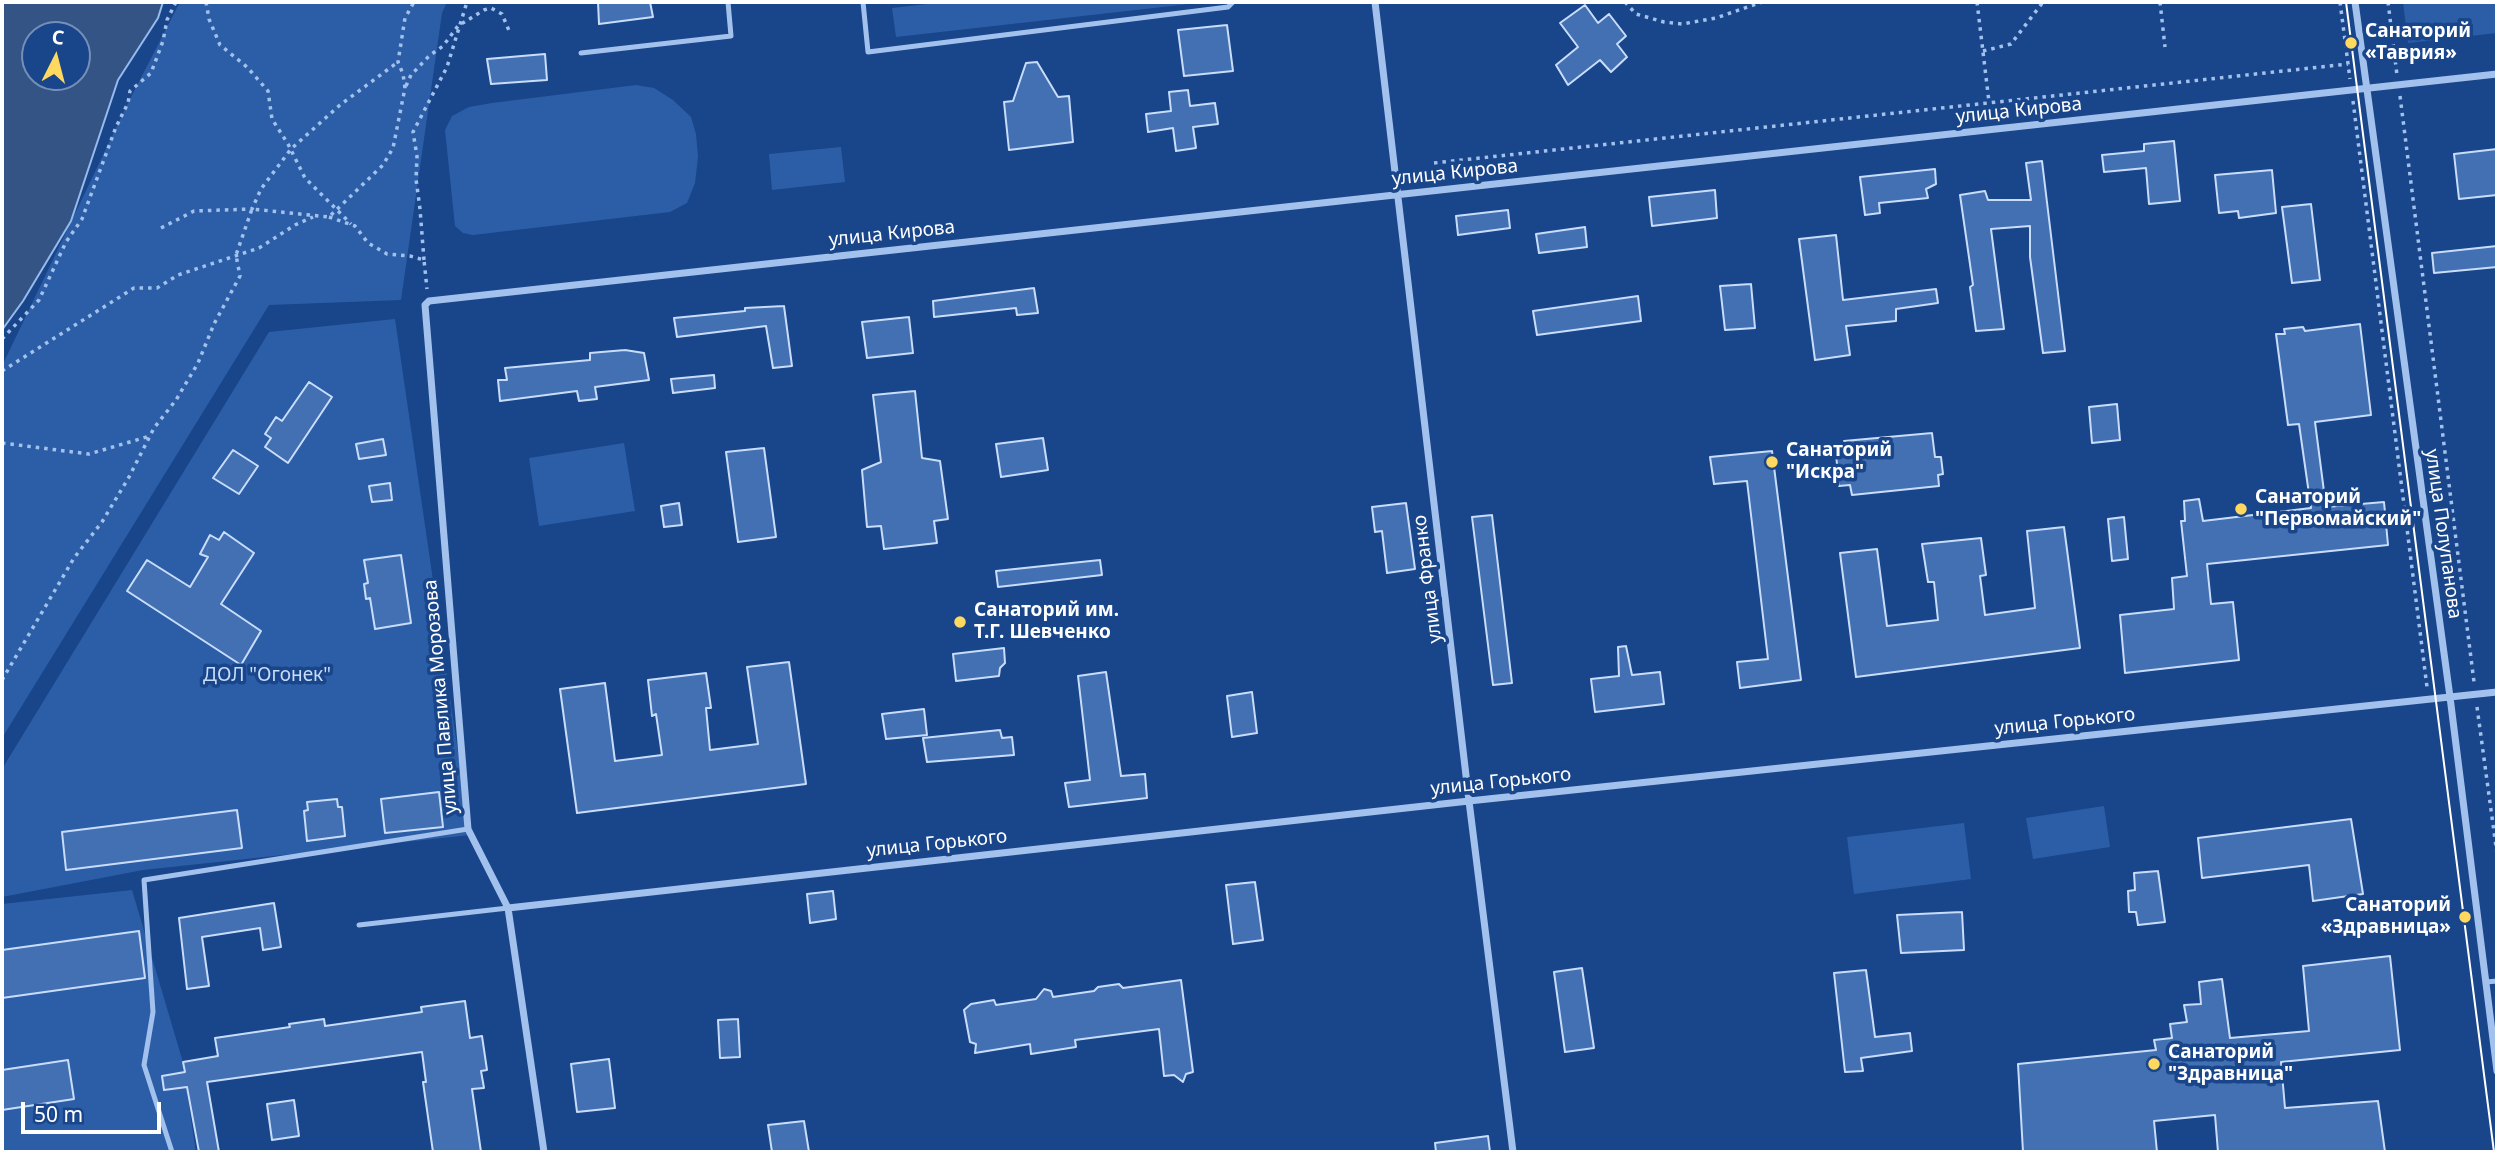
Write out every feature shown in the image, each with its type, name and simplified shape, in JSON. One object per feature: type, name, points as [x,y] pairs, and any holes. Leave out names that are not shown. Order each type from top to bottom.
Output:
[{"type":"street","name":"улица Франко","points":[[1375,2],[1513,1152]]},
{"type":"street","name":"улица Полупанова","points":[[2355,2],[2450,697],[2497,1071]]},
{"type":"street","name":"улица Кирова","points":[[429,301],[2497,74]]},
{"type":"street","name":"улица Павлика Морозова","points":[[429,301],[425,305],[468,829],[508,908],[544,1152]]},
{"type":"street","name":"улица Горького","points":[[508,908],[1469,801],[2497,692]]},
{"type":"lane","points":[[581,53],[731,36],[728,2]]},
{"type":"lane","points":[[863,2],[868,52],[1228,8],[1233,2]]},
{"type":"lane","points":[[172,1152],[144,1065],[153,1012],[144,880],[468,829]]},
{"type":"lane","points":[[359,926],[508,908]]},
{"type":"lane","points":[[2486,982],[2497,981]]},
{"type":"path","points":[[2,339],[39,300],[50,271],[82,219],[116,127],[128,103],[130,91],[151,73],[174,2]]},
{"type":"path","points":[[206,2],[219,45],[247,67],[268,91],[272,119],[305,178],[368,243],[387,254],[424,260]]},
{"type":"path","points":[[405,88],[398,62],[405,18],[414,2]]},
{"type":"path","points":[[429,301],[412,132],[447,66],[467,2]]},
{"type":"path","points":[[1625,2],[1636,14],[1682,24],[1716,18],[1762,2]]},
{"type":"path","points":[[1977,2],[1989,103]]},
{"type":"path","points":[[1983,51],[2011,44],[2043,2]]},
{"type":"path","points":[[2160,2],[2165,47]]},
{"type":"path","points":[[1434,163],[2348,64],[2340,2]]},
{"type":"path","points":[[2388,2],[2497,854]]},
{"type":"path","points":[[329,217],[377,171],[388,156],[393,148],[405,88],[411,75],[443,46],[458,26],[491,8],[502,14],[510,33]]},
{"type":"path","points":[[2,680],[74,558],[102,522],[130,477],[150,436],[198,363],[214,324],[240,276],[236,255],[261,189],[291,149],[340,105],[398,62]]},
{"type":"path","points":[[2357,123],[2428,699]]},
{"type":"path","points":[[161,228],[194,211],[252,209],[329,217],[351,224]]},
{"type":"path","points":[[2,371],[134,288],[157,288],[178,275],[259,248],[295,225],[316,216]]},
{"type":"path","points":[[2,443],[89,454],[150,436]]},
{"type":"green space","points":[[180,2],[447,2],[442,13],[401,300],[269,305],[2,738],[2,366],[128,103]]},
{"type":"green space","points":[[945,2],[1207,2],[896,37],[892,8]]},
{"type":"green space","points":[[2403,2],[2497,2],[2497,33],[2408,43]]},
{"type":"green space","points":[[636,85],[654,88],[673,100],[691,117],[698,157],[695,183],[687,203],[670,212],[473,235],[463,233],[455,226],[445,130],[452,116],[469,107],[492,103]]},
{"type":"green space","points":[[841,147],[845,182],[772,190],[769,154]]},
{"type":"green space","name":"ДОЛ \"Огонек\"","points":[[395,319],[470,835],[143,870],[2,897],[2,769],[269,332]]},
{"type":"green space","points":[[624,443],[635,511],[539,526],[529,458]]},
{"type":"green space","points":[[2104,806],[2110,847],[2033,859],[2026,818]]},
{"type":"green space","points":[[1964,823],[1971,879],[1854,894],[1847,837]]},
{"type":"green space","points":[[132,890],[182,1059],[196,1152],[2,1152],[2,904]]},
{"type":"shaded area","points":[[2,2],[163,2],[158,18],[118,80],[71,221],[23,301],[2,330]]},
{"type":"building","points":[[598,2],[650,2],[653,17],[599,24]]},
{"type":"building","points":[[1585,5],[1598,23],[1609,14],[1626,36],[1617,44],[1627,57],[1611,72],[1600,60],[1568,85],[1556,65],[1578,47],[1560,23]]},
{"type":"building","points":[[1227,25],[1233,71],[1184,76],[1178,30]]},
{"type":"building","points":[[545,54],[547,80],[491,84],[487,59]]},
{"type":"building","points":[[1037,62],[1058,97],[1069,96],[1073,142],[1009,150],[1004,102],[1013,101],[1026,63]]},
{"type":"building","points":[[1188,90],[1190,106],[1215,103],[1218,124],[1193,127],[1196,148],[1176,151],[1173,128],[1148,132],[1146,114],[1171,111],[1169,92]]},
{"type":"building","points":[[2174,141],[2180,201],[2149,204],[2146,168],[2104,172],[2102,155],[2144,151],[2144,144]]},
{"type":"building","points":[[2497,149],[2497,195],[2459,199],[2454,154]]},
{"type":"building","points":[[2042,161],[2065,351],[2043,353],[2030,257],[2030,226],[1991,229],[2004,329],[1976,331],[1970,287],[1973,285],[1960,195],[1985,191],[1988,200],[2031,200],[2026,163]]},
{"type":"building","points":[[1935,169],[1936,184],[1926,189],[1928,198],[1879,203],[1880,213],[1865,215],[1860,177]]},
{"type":"building","points":[[2272,170],[2276,213],[2239,218],[2238,211],[2219,213],[2215,175]]},
{"type":"building","points":[[1715,190],[1717,218],[1652,226],[1649,197]]},
{"type":"building","points":[[2311,204],[2320,280],[2292,283],[2282,207]]},
{"type":"building","points":[[1508,210],[1510,228],[1458,235],[1456,216]]},
{"type":"building","points":[[1585,227],[1587,247],[1539,253],[1536,234]]},
{"type":"building","points":[[1836,235],[1843,300],[1936,289],[1938,303],[1896,309],[1896,321],[1846,326],[1850,355],[1815,360],[1799,239]]},
{"type":"building","points":[[2497,246],[2497,267],[2434,273],[2432,253]]},
{"type":"building","points":[[1751,284],[1755,328],[1725,330],[1720,286]]},
{"type":"building","points":[[1034,288],[1038,313],[1017,315],[1016,308],[934,317],[933,301]]},
{"type":"building","points":[[1638,296],[1641,321],[1537,335],[1533,311]]},
{"type":"building","points":[[784,306],[792,366],[773,368],[766,326],[677,337],[674,318],[745,311],[745,308]]},
{"type":"building","points":[[909,317],[913,353],[867,358],[862,322]]},
{"type":"building","points":[[2360,324],[2371,415],[2315,422],[2326,507],[2384,502],[2388,545],[2207,564],[2211,604],[2233,602],[2239,660],[2125,673],[2120,615],[2174,609],[2172,578],[2187,576],[2181,521],[2185,521],[2184,501],[2199,499],[2203,521],[2311,508],[2299,424],[2288,425],[2276,334],[2285,334],[2284,329],[2303,327],[2305,331]]},
{"type":"building","points":[[625,350],[644,353],[649,380],[595,387],[597,399],[579,401],[577,391],[500,401],[498,380],[507,380],[505,368],[590,360],[590,353]]},
{"type":"building","points":[[714,375],[715,388],[673,393],[671,379]]},
{"type":"building","points":[[309,382],[332,397],[288,463],[265,447],[271,438],[265,434],[276,417],[282,421]]},
{"type":"building","points":[[915,391],[922,458],[940,461],[948,519],[934,521],[937,543],[884,549],[881,526],[867,527],[862,470],[881,462],[873,395]]},
{"type":"building","points":[[2117,404],[2120,440],[2092,443],[2089,407]]},
{"type":"building","points":[[1932,433],[1935,457],[1941,457],[1943,474],[1938,475],[1939,486],[1852,495],[1850,485],[1839,486],[1836,454],[1844,453],[1844,441]]},
{"type":"building","points":[[1043,438],[1048,470],[1001,477],[996,444]]},
{"type":"building","points":[[383,439],[386,455],[359,459],[356,444]]},
{"type":"building","points":[[764,448],[776,537],[738,542],[726,452]]},
{"type":"building","points":[[233,450],[258,466],[239,494],[213,478]]},
{"type":"building","points":[[1772,451],[1801,680],[1740,688],[1737,662],[1768,659],[1747,481],[1714,484],[1710,457]]},
{"type":"building","points":[[390,483],[392,500],[372,502],[369,486]]},
{"type":"building","points":[[679,503],[682,525],[664,527],[661,506]]},
{"type":"building","points":[[1406,503],[1415,569],[1387,573],[1382,531],[1375,532],[1372,507]]},
{"type":"building","points":[[1492,515],[1512,683],[1493,685],[1472,517]]},
{"type":"building","points":[[2124,517],[2128,559],[2112,561],[2108,519]]},
{"type":"building","points":[[2064,527],[2080,648],[1856,677],[1840,553],[1877,549],[1887,626],[1938,620],[1934,582],[1928,582],[1922,544],[1981,538],[1986,575],[1980,576],[1985,615],[2035,608],[2027,531]]},
{"type":"building","points":[[224,532],[254,553],[221,604],[261,631],[241,665],[127,591],[147,560],[190,587],[208,557],[200,554],[210,535],[219,540]]},
{"type":"building","points":[[401,555],[411,623],[375,629],[370,598],[366,599],[364,584],[368,583],[364,560]]},
{"type":"building","points":[[1100,560],[1102,575],[998,587],[996,571]]},
{"type":"building","points":[[1626,646],[1632,675],[1660,672],[1664,704],[1595,712],[1591,679],[1619,676],[1618,647]]},
{"type":"building","points":[[1004,648],[1005,663],[1000,668],[999,676],[956,681],[953,654]]},
{"type":"building","points":[[789,662],[806,784],[577,813],[560,689],[605,683],[615,761],[662,755],[656,714],[652,716],[648,680],[706,673],[711,708],[706,708],[710,750],[758,744],[747,667]]},
{"type":"building","points":[[1106,672],[1121,776],[1145,774],[1147,798],[1069,807],[1065,783],[1090,780],[1078,676]]},
{"type":"building","points":[[1252,692],[1257,733],[1232,737],[1227,696]]},
{"type":"building","points":[[924,709],[927,735],[886,739],[882,714]]},
{"type":"building","points":[[1000,730],[1002,738],[1012,737],[1014,755],[927,762],[923,738]]},
{"type":"building","points":[[439,792],[443,827],[385,833],[381,799]]},
{"type":"building","points":[[337,799],[338,807],[342,807],[345,836],[307,841],[304,811],[308,810],[307,802]]},
{"type":"building","points":[[237,810],[242,848],[66,870],[62,832]]},
{"type":"building","points":[[2351,819],[2363,894],[2313,901],[2309,865],[2202,878],[2198,838]]},
{"type":"building","points":[[2158,871],[2165,922],[2138,925],[2136,912],[2129,912],[2128,891],[2135,890],[2134,873]]},
{"type":"building","points":[[1255,882],[1263,940],[1233,944],[1226,885]]},
{"type":"building","points":[[833,891],[836,919],[810,923],[807,894]]},
{"type":"building","points":[[274,903],[281,947],[263,950],[260,928],[202,937],[209,986],[187,989],[179,918]]},
{"type":"building","points":[[1962,912],[1964,950],[1901,953],[1897,915]]},
{"type":"building","points":[[139,931],[145,978],[2,998],[2,950]]},
{"type":"building","points":[[2390,956],[2400,1050],[2281,1062],[2285,1108],[2378,1101],[2385,1152],[2218,1152],[2215,1115],[2154,1121],[2157,1152],[2023,1152],[2018,1064],[2156,1050],[2154,1040],[2172,1038],[2170,1024],[2187,1022],[2184,1005],[2201,1004],[2199,982],[2222,979],[2230,1038],[2309,1031],[2303,966]]},
{"type":"building","points":[[1582,968],[1594,1048],[1565,1052],[1554,972]]},
{"type":"building","points":[[1866,970],[1875,1037],[1910,1033],[1912,1051],[1861,1058],[1863,1071],[1845,1072],[1834,973]]},
{"type":"building","points":[[1181,980],[1193,1072],[1186,1074],[1183,1082],[1174,1075],[1164,1076],[1159,1029],[1075,1040],[1076,1047],[1031,1054],[1030,1044],[975,1053],[976,1044],[970,1042],[964,1010],[971,1004],[994,1000],[996,1005],[1036,999],[1044,989],[1051,991],[1053,997],[1119,984],[1123,988]]},
{"type":"building","points":[[465,1001],[470,1038],[482,1036],[487,1070],[481,1071],[484,1088],[472,1089],[481,1152],[433,1152],[423,1082],[426,1082],[422,1052],[207,1082],[219,1152],[199,1152],[187,1087],[164,1090],[162,1076],[185,1072],[183,1062],[218,1056],[215,1038],[324,1019],[325,1026],[422,1012],[421,1007]]},
{"type":"building","points":[[738,1019],[740,1057],[720,1058],[718,1020]]},
{"type":"building","points":[[609,1059],[615,1108],[577,1112],[571,1064]]},
{"type":"building","points":[[68,1060],[74,1099],[2,1110],[2,1070]]},
{"type":"building","points":[[294,1100],[299,1136],[272,1140],[267,1104]]},
{"type":"building","points":[[804,1121],[809,1152],[772,1152],[768,1125]]},
{"type":"building","points":[[1488,1136],[1490,1152],[1436,1152],[1435,1143]]},
{"type":"tram line","points":[[2346,2],[2494,1152]]},
{"type":"place","name":"Санаторий «Таврия»","points":[[2351,43]]},
{"type":"place","name":"Санаторий \"Искра\"","points":[[1772,462]]},
{"type":"place","name":"Санаторий \"Первомайский\"","points":[[2241,509]]},
{"type":"place","name":"Санаторий им. Т.Г. Шевченко","points":[[960,622]]},
{"type":"place","name":"Санаторий «Здравница»","points":[[2465,917]]},
{"type":"place","name":"Санаторий \"Здравница\"","points":[[2154,1064]]}]
